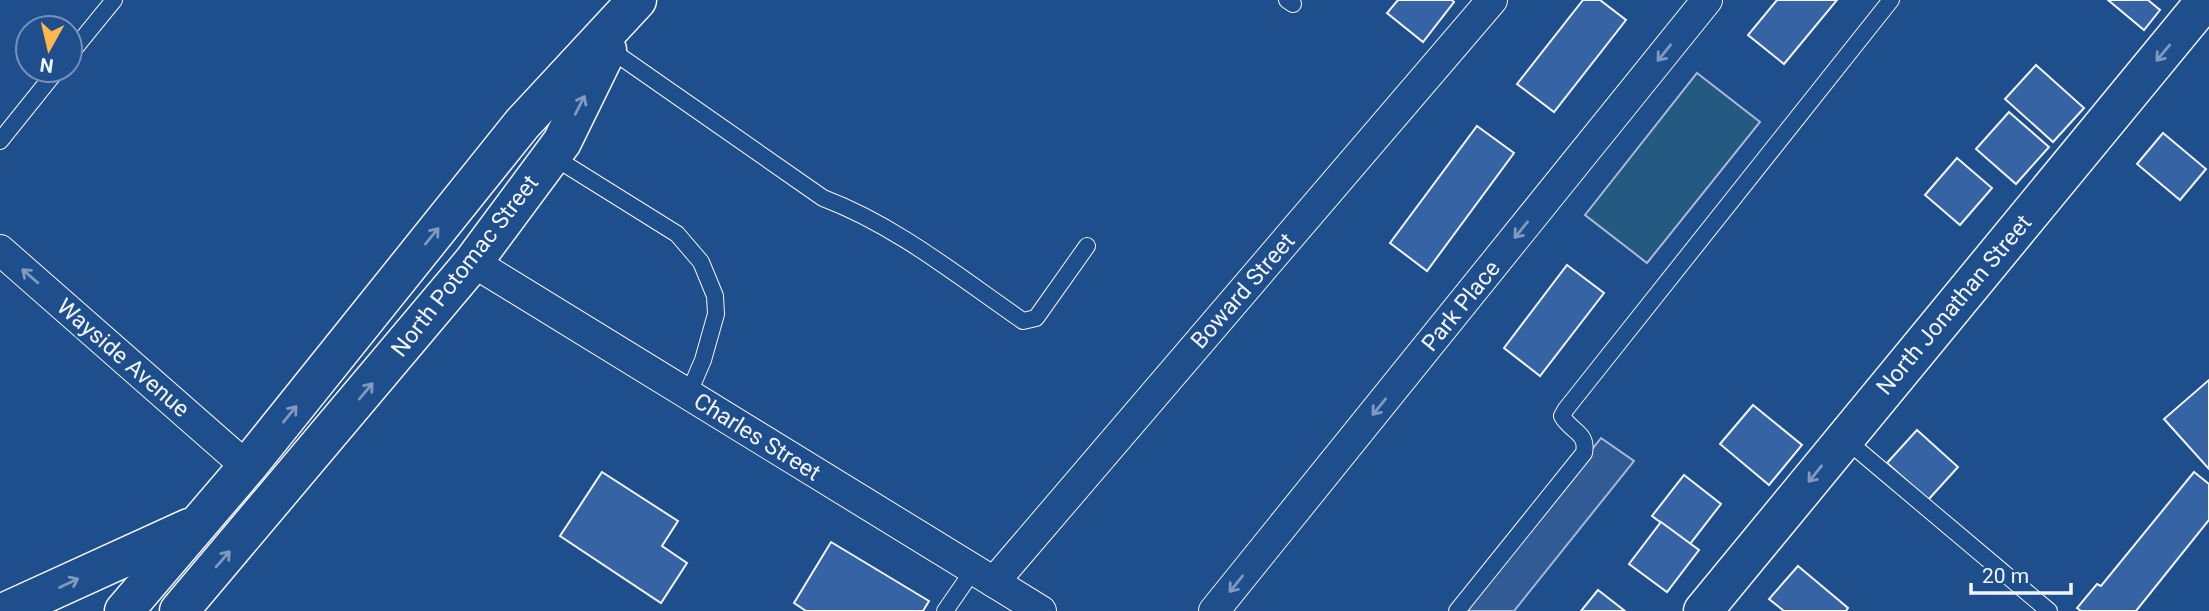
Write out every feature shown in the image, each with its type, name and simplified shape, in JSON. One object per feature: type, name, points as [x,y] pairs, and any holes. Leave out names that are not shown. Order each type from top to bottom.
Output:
[{"type":"main road","name":"North Jonathan Street","points":[[1703,611],[2206,0]]},
{"type":"main road","name":"North Potomac Street","points":[[179,611],[473,262],[552,156],[631,7]]},
{"type":"main road","name":"North Potomac Street","points":[[124,611],[247,467],[522,124],[631,7]]},
{"type":"main road","points":[[7,611],[200,523]]},
{"type":"street","name":"Boward Street","points":[[984,576],[1492,0]]},
{"type":"street","name":"Park Place","points":[[1214,611],[1707,0]]},
{"type":"street","name":"Wayside Avenue","points":[[0,250],[247,467]]},
{"type":"street","name":"Charles Street","points":[[473,262],[1041,611]]},
{"type":"lane","points":[[84,37],[114,0]]},
{"type":"lane","points":[[1457,611],[1584,453],[1586,443],[1582,434],[1562,416],[1566,409],[1891,0]]},
{"type":"lane","points":[[608,48],[823,198],[861,212],[889,228],[1023,321],[1036,318],[1087,246]]},
{"type":"lane","points":[[0,141],[46,84]]},
{"type":"lane","points":[[552,156],[677,234],[701,261],[715,296],[716,314],[703,360],[688,394]]},
{"type":"lane","points":[[1844,438],[2049,611]]},
{"type":"lane","points":[[945,611],[984,576]]},
{"type":"shaded area","points":[[1697,73],[1760,122],[1647,263],[1585,215]]},
{"type":"shaded area","points":[[1601,438],[1634,461],[1514,611],[1465,611]]},
{"type":"building","points":[[1398,0],[1454,2],[1423,42],[1387,13]]},
{"type":"building","points":[[1583,0],[1600,0],[1626,20],[1554,112],[1517,84]]},
{"type":"building","points":[[1777,0],[1837,0],[1784,64],[1748,35]]},
{"type":"building","points":[[2108,0],[2148,0],[2160,10],[2144,30]]},
{"type":"building","points":[[2036,65],[2084,108],[2053,142],[2005,99]]},
{"type":"building","points":[[2009,112],[2049,147],[2016,184],[1976,149]]},
{"type":"building","points":[[1477,126],[1514,153],[1427,271],[1390,243]]},
{"type":"building","points":[[2163,133],[2206,169],[2180,200],[2137,164]]},
{"type":"building","points":[[1957,158],[1992,188],[1960,225],[1925,195]]},
{"type":"building","points":[[1567,265],[1604,293],[1540,376],[1504,348]]},
{"type":"building","points":[[2209,380],[2209,469],[2164,419]]},
{"type":"building","points":[[1753,405],[1802,445],[1769,485],[1720,444]]},
{"type":"building","points":[[1917,430],[1958,467],[1928,500],[1887,463]]},
{"type":"building","points":[[602,472],[678,521],[662,546],[687,563],[661,603],[560,536]]},
{"type":"building","points":[[2194,472],[2209,484],[2209,520],[2136,611],[2081,611],[2077,608],[2097,584],[2101,586]]},
{"type":"building","points":[[1684,475],[1721,504],[1690,544],[1652,516]]},
{"type":"building","points":[[1661,522],[1699,550],[1667,592],[1629,564]]},
{"type":"building","points":[[831,542],[929,601],[923,611],[806,611],[794,603]]},
{"type":"building","points":[[1798,566],[1848,608],[1846,611],[1784,611],[1769,599]]},
{"type":"building","points":[[1598,590],[1625,611],[1581,611]]}]
